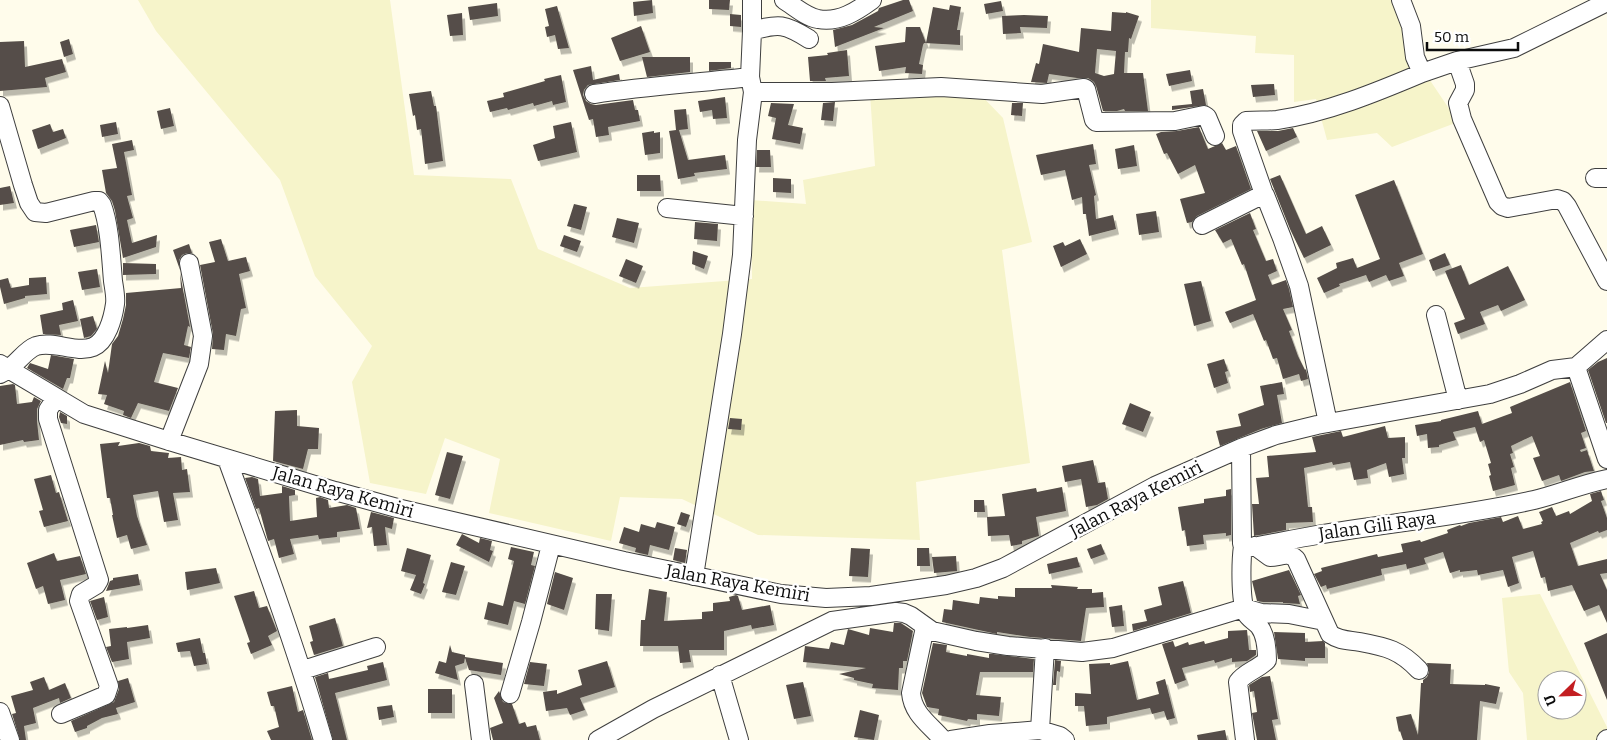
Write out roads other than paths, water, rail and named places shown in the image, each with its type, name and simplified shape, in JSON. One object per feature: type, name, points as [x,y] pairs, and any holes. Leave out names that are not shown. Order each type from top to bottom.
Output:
[{"type":"street","points":[[694,576],[732,334],[742,255],[751,84],[752,0]]},
{"type":"street","points":[[784,0],[817,19],[847,16],[872,0]]},
{"type":"street","points":[[1401,0],[1411,26],[1415,57],[1422,73]]},
{"type":"street","points":[[1328,423],[1299,286],[1264,194],[1242,131],[1242,126],[1246,121],[1277,120],[1298,116],[1388,88],[1422,73],[1457,61],[1514,48],[1607,2]]},
{"type":"street","points":[[752,32],[767,27],[781,26],[792,28],[809,39]]},
{"type":"street","points":[[1457,61],[1465,84],[1465,90],[1458,103],[1462,119],[1498,202],[1508,208],[1551,199],[1562,201],[1568,206],[1607,281]]},
{"type":"street","points":[[594,94],[648,86],[683,84],[751,84],[824,92],[940,88],[1042,94],[1084,88],[1086,89],[1096,122],[1171,121],[1204,115],[1207,117],[1215,136]]},
{"type":"street","points":[[0,106],[23,185],[32,208],[36,212],[46,212],[84,202],[99,202],[104,210],[110,247],[115,304],[107,333],[98,344],[91,348],[48,344],[37,346],[11,364]]},
{"type":"street","points":[[1202,225],[1264,194]]},
{"type":"street","points":[[667,208],[744,216]]},
{"type":"street","points":[[169,441],[202,351],[203,336],[189,263]]},
{"type":"street","points":[[1436,315],[1458,400]]},
{"type":"street","points":[[1607,340],[1576,367],[1607,459]]},
{"type":"street","name":"Jalan Raya Kemiri","points":[[11,364],[56,398],[84,414],[227,459],[397,508],[551,545],[781,594],[830,611],[871,596],[946,585],[976,578],[1003,568],[1155,486],[1241,448],[1276,435],[1328,423],[1490,394],[1520,384],[1552,370],[1576,367]]},
{"type":"street","points":[[56,398],[48,410],[48,419],[99,580],[96,585],[81,594],[79,601],[109,686],[106,695],[61,714]]},
{"type":"street","points":[[1241,448],[1242,544],[1270,557],[1286,554],[1292,555],[1296,559],[1330,634],[1338,639],[1388,648],[1406,657],[1419,670]]},
{"type":"street","points":[[227,459],[303,670],[323,740]]},
{"type":"street","name":"Jalan Gili Raya","points":[[1249,546],[1464,514],[1534,500],[1607,479]]},
{"type":"street","points":[[510,694],[551,545]]},
{"type":"street","points":[[1245,740],[1238,682],[1267,660],[1262,630],[1244,608],[1242,563],[1249,546]]},
{"type":"street","points":[[598,740],[653,708],[720,675],[830,611],[904,613],[932,631],[984,643],[1082,652],[1113,648],[1244,608],[1261,614],[1289,614],[1324,621]]},
{"type":"street","points":[[925,627],[911,693],[912,702],[928,725],[944,740]]},
{"type":"street","points":[[303,670],[376,647]]},
{"type":"street","points":[[1040,730],[1045,648]]},
{"type":"street","points":[[720,675],[739,740]]},
{"type":"street","points":[[474,684],[481,740]]},
{"type":"street","points":[[0,712],[10,740]]},
{"type":"street","points":[[951,740],[990,734],[1040,730],[1060,736],[1066,740]]}]
